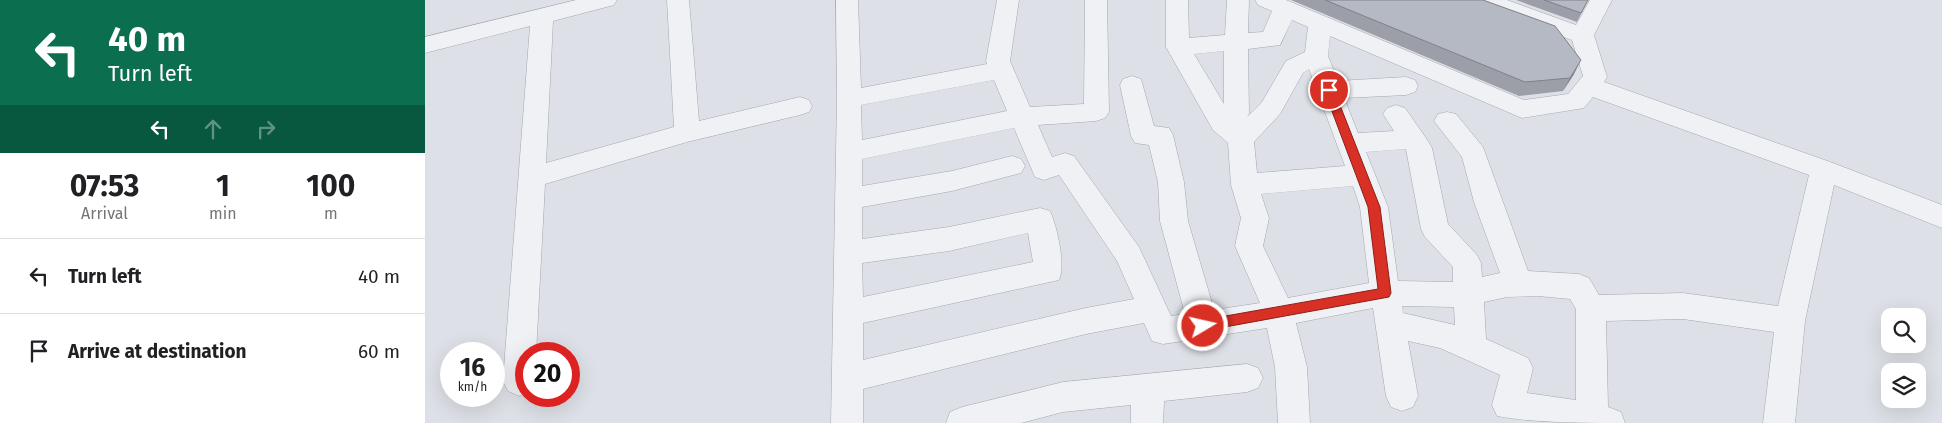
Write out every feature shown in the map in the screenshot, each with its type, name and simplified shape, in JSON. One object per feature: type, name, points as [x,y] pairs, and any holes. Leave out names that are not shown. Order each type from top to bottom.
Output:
[{"type":"street","points":[[425,45],[517,11],[543,17],[602,0]]},
{"type":"street","points":[[678,0],[687,133]]},
{"type":"street","points":[[847,0],[849,99],[847,423]]},
{"type":"street","points":[[1008,0],[998,61],[1044,170],[1065,163],[1129,255],[1163,331],[1203,326],[1385,293],[1469,295],[1480,289],[1543,283],[1579,288],[1591,308],[1601,420],[1508,405],[1517,368],[1444,335],[1390,324]]},
{"type":"street","points":[[849,152],[1022,117],[1096,112],[1096,0]]},
{"type":"street","points":[[1177,0],[1178,47],[1222,123],[1241,139],[1244,185],[1255,218],[1249,246],[1279,312],[1291,367],[1294,423]]},
{"type":"street","points":[[1222,123],[1237,114],[1236,42],[1238,0]]},
{"type":"street","points":[[1485,0],[1582,35]]},
{"type":"street","points":[[1178,47],[1272,38],[1276,4],[1522,110],[1575,102],[1595,77],[1582,35],[1601,0]]},
{"type":"street","points":[[521,342],[543,17]]},
{"type":"street","points":[[1320,23],[1316,56],[1374,207],[1385,293],[1402,396]]},
{"type":"street","points":[[1241,139],[1271,108],[1294,67],[1316,56]]},
{"type":"street","points":[[849,99],[1002,70]]},
{"type":"street","points":[[1132,84],[1145,136],[1161,135],[1171,182],[1174,222],[1203,326]]},
{"type":"street","points":[[1329,90],[1406,86]]},
{"type":"street","points":[[1588,86],[1824,170],[1942,217]]},
{"type":"street","points":[[531,178],[687,133],[800,106]]},
{"type":"street","points":[[1396,114],[1419,148],[1435,229],[1467,263],[1471,347]]},
{"type":"street","points":[[1447,121],[1474,154],[1488,202],[1519,285]]},
{"type":"street","points":[[1349,143],[1413,139]]},
{"type":"street","points":[[848,199],[952,181],[1012,166]]},
{"type":"street","points":[[1779,423],[1790,321],[1824,170]]},
{"type":"street","points":[[1244,185],[1362,174]]},
{"type":"street","points":[[847,313],[1049,270],[1040,219],[949,239],[848,253]]},
{"type":"street","points":[[1591,308],[1683,306],[1790,321]]},
{"type":"street","points":[[847,379],[1086,321],[1153,308]]},
{"type":"street","points":[[962,423],[1063,397],[1247,378]]},
{"type":"street","points":[[1147,423],[1148,389]]},
{"type":"building","points":[[1325,0],[1483,0],[1555,26],[1581,60],[1570,78],[1525,82]]},
{"type":"building","points":[[1544,0],[1588,0],[1581,13]]},
{"type":"route","points":[[1203,326],[1385,293],[1374,207],[1329,90]]}]
